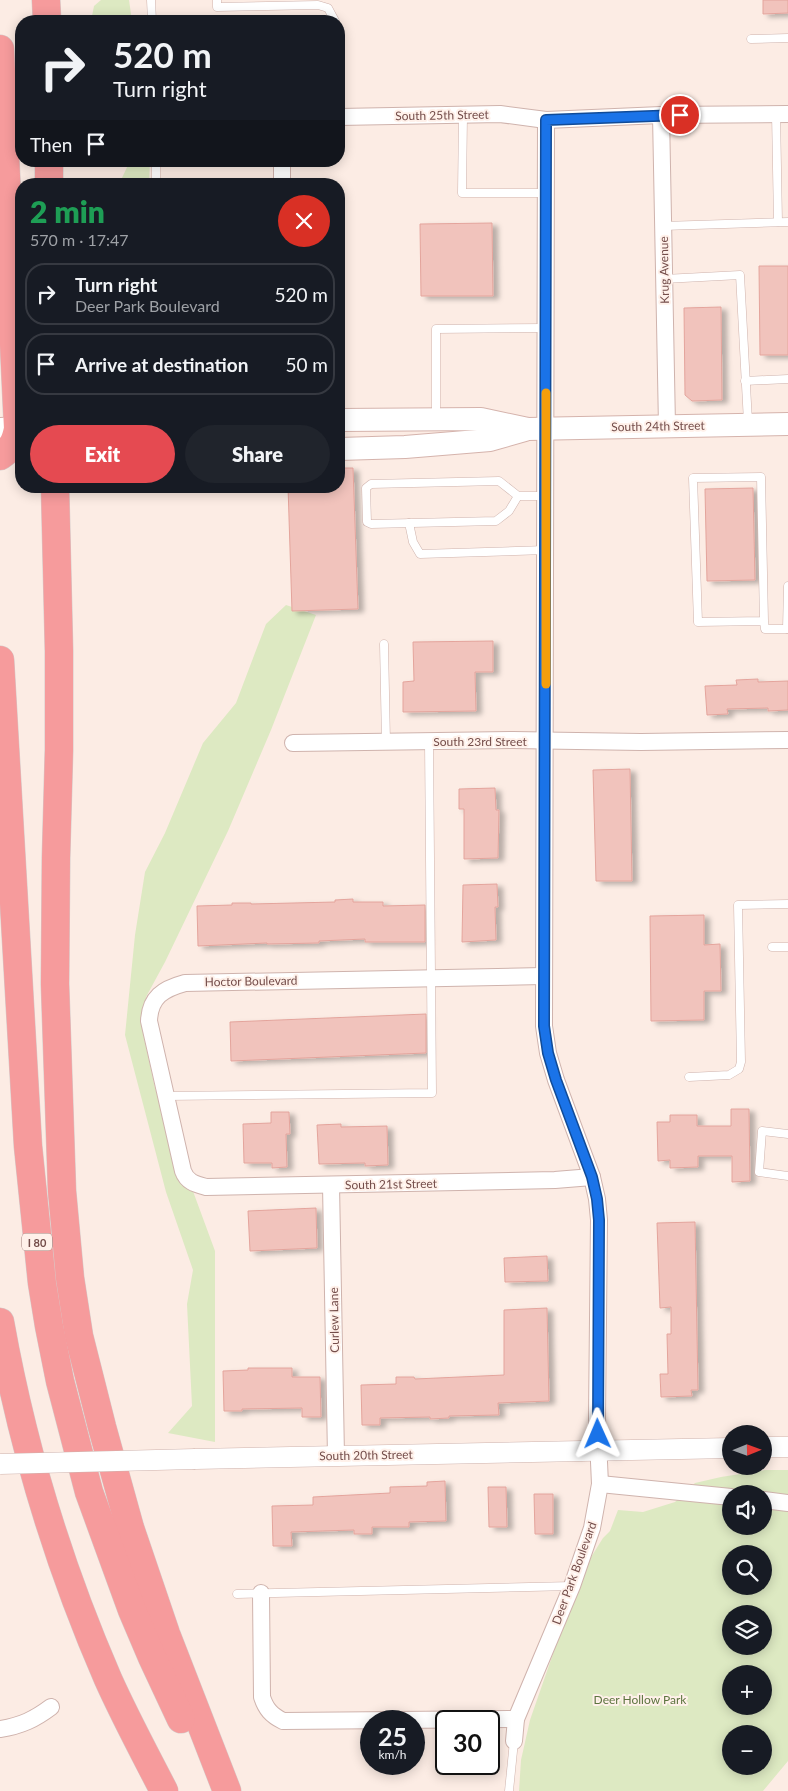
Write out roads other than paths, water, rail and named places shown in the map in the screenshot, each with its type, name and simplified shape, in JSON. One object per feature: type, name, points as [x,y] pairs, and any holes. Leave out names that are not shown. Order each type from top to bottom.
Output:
[{"type":"highway","points":[[48,0],[48,15]]},
{"type":"highway","points":[[0,49],[13,429],[15,442],[9,450],[0,456]]},
{"type":"highway","points":[[55,493],[59,750],[55,984],[62,1191],[70,1278],[79,1336],[130,1528],[166,1634],[227,1791]]},
{"type":"highway","name":"I 80","points":[[0,660],[28,1146],[42,1283],[56,1363],[89,1492],[111,1554],[152,1657],[178,1713],[219,1791]]},
{"type":"highway","points":[[0,1322],[20,1421],[56,1545],[109,1681],[164,1791]]},
{"type":"main road","name":"South 24th Street","points":[[345,420],[480,419],[537,429],[788,424]]},
{"type":"main road","name":"South 24th Street","points":[[345,449],[405,447],[490,440],[537,429]]},
{"type":"main road","points":[[0,456],[15,456]]},
{"type":"street","name":"South 25th Street","points":[[345,117],[500,114],[546,120]]},
{"type":"street","points":[[546,120],[661,115],[782,114]]},
{"type":"street","name":"Krug Avenue","points":[[661,115],[667,426]]},
{"type":"street","name":"Deer Park Boulevard","points":[[514,1740],[516,1718],[572,1586],[592,1528],[600,1484],[598,1450],[599,1220],[597,1199],[592,1177],[562,1098],[548,1053],[544,1026],[546,496],[537,429],[546,328],[546,120]]},
{"type":"street","name":"South 23rd Street","points":[[293,743],[788,740]]},
{"type":"street","name":"Hoctor Boulevard","points":[[191,1182],[183,1171],[149,1021],[149,1009],[155,1000],[171,987],[185,983],[543,976]]},
{"type":"street","name":"South 21st Street","points":[[191,1182],[206,1187],[555,1180],[592,1177]]},
{"type":"street","name":"Curlew Lane","points":[[332,1185],[336,1456]]},
{"type":"street","points":[[772,1447],[788,1447]]},
{"type":"street","name":"South 20th Street","points":[[0,1464],[722,1448]]},
{"type":"street","points":[[600,1484],[722,1496]]},
{"type":"street","points":[[772,1501],[788,1503]]},
{"type":"street","points":[[261,1593],[262,1696],[266,1707],[273,1715],[283,1721],[516,1718]]},
{"type":"street","points":[[0,1729],[14,1727],[34,1720],[51,1707]]},
{"type":"lane","points":[[151,0],[152,15]]},
{"type":"lane","points":[[217,0],[218,7],[318,2],[328,8],[332,15]]},
{"type":"lane","points":[[752,40],[788,38]]},
{"type":"lane","points":[[778,222],[782,114]]},
{"type":"lane","points":[[463,115],[462,193],[546,193]]},
{"type":"lane","points":[[663,226],[788,222]]},
{"type":"lane","points":[[664,278],[740,275],[748,425]]},
{"type":"lane","points":[[436,419],[436,329],[546,328]]},
{"type":"lane","points":[[745,381],[788,379]]},
{"type":"lane","points":[[764,621],[698,622],[693,478],[760,477],[765,629],[788,629],[788,586]]},
{"type":"lane","points":[[518,496],[509,511],[496,521],[371,524],[367,522],[366,488],[371,484],[499,481],[518,496],[546,496]]},
{"type":"lane","points":[[409,523],[414,542],[420,554],[546,550]]},
{"type":"lane","points":[[384,644],[386,742]]},
{"type":"lane","points":[[166,1096],[432,1092],[429,742]]},
{"type":"lane","points":[[689,1077],[730,1075],[739,1069],[738,905],[788,904]]},
{"type":"lane","points":[[772,947],[788,946]]},
{"type":"lane","points":[[788,1134],[762,1131],[759,1172],[788,1176]]},
{"type":"lane","points":[[237,1594],[572,1586]]},
{"type":"lane","points":[[510,1791],[514,1740]]},
{"type":"park label","name":"Deer Hollow Park","points":[[640,1699]]}]
